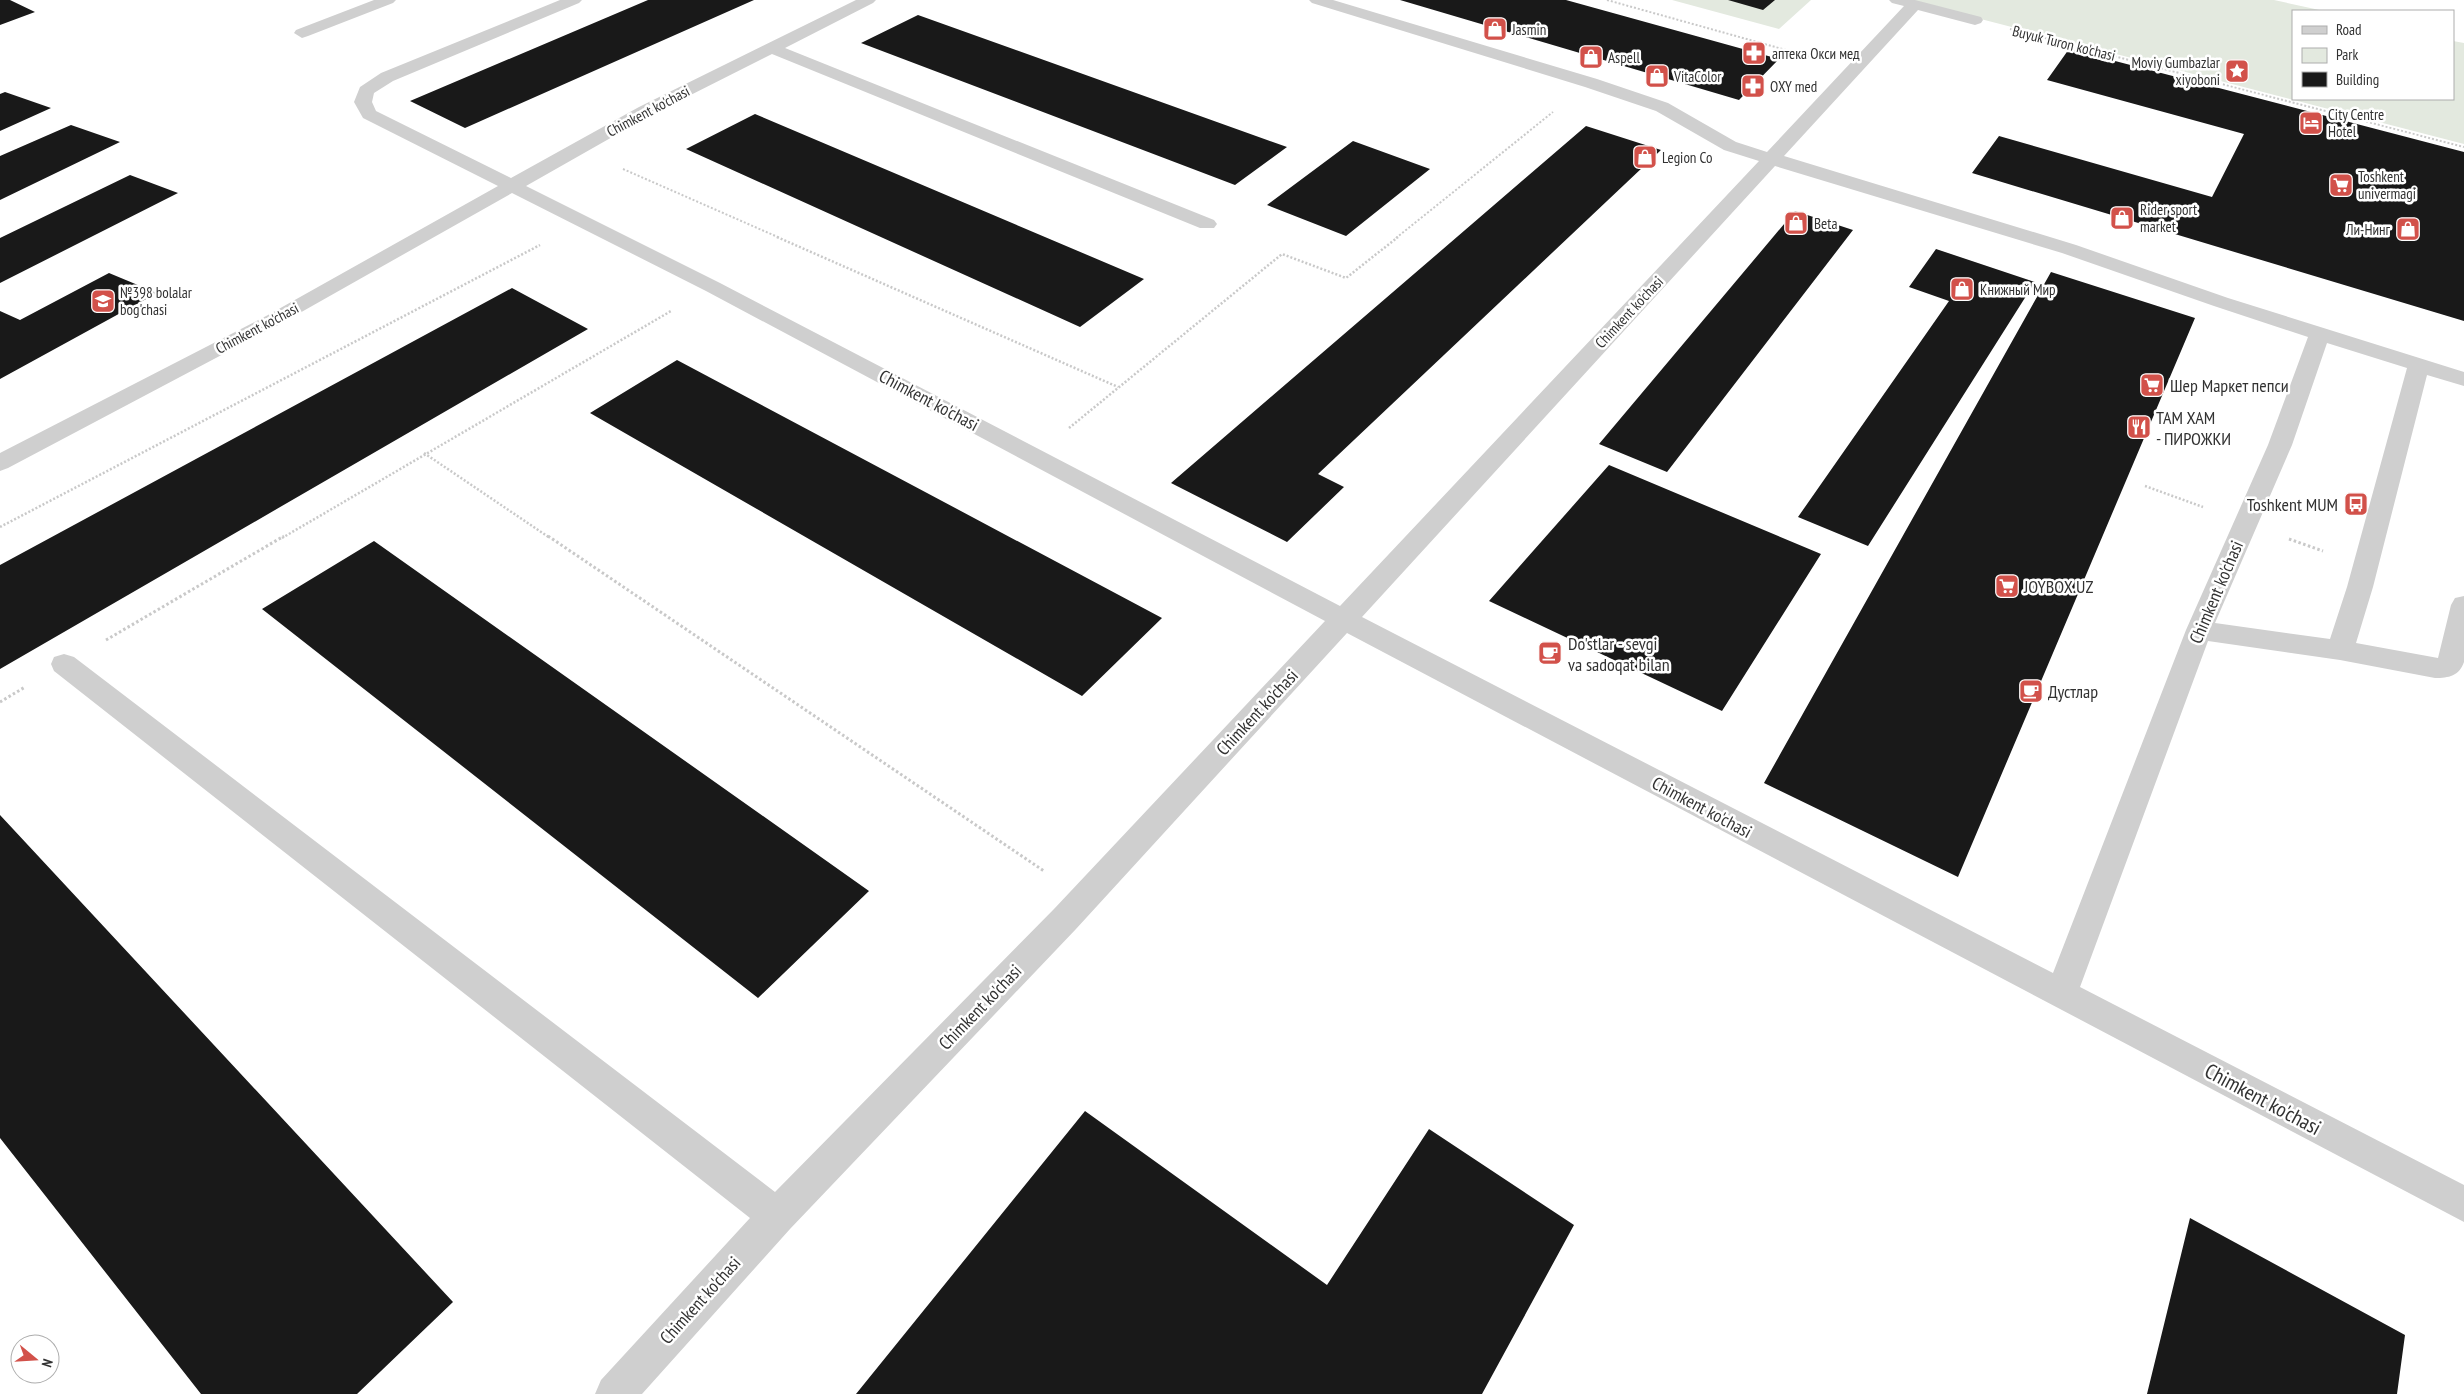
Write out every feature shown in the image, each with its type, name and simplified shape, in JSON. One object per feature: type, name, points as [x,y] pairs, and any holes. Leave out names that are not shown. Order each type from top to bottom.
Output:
[{"type":"street","points":[[302,33],[388,0]]},
{"type":"street","points":[[511,187],[369,114],[363,102],[366,91],[386,77],[574,0]]},
{"type":"street","name":"Chimkent ko'chasi","points":[[0,463],[276,319],[645,111],[868,0]]},
{"type":"street","points":[[1318,0],[1591,83],[1662,108],[1730,146],[2069,249],[2221,302],[2464,379]]},
{"type":"street","points":[[1905,2],[1975,20]]},
{"type":"street","name":"Chimkent ko'chasi","points":[[615,1394],[777,1216],[1084,898],[1854,69],[1905,2]]},
{"type":"street","points":[[771,48],[1207,224]]},
{"type":"street","name":"Chimkent ko'chasi","points":[[511,187],[713,287],[1036,455],[1343,619],[2464,1204]]},
{"type":"street","name":"Chimkent ko'chasi","points":[[2061,994],[2200,630],[2280,445],[2320,333]]},
{"type":"street","points":[[2340,650],[2360,587],[2418,365]]},
{"type":"street","points":[[2200,630],[2340,650],[2435,668],[2445,668],[2450,664],[2464,605]]},
{"type":"street","points":[[64,664],[777,1216]]},
{"type":"path","points":[[1607,0],[1854,69]]},
{"type":"path","name":"Buyuk Turon ko'chasi","points":[[1975,20],[2464,147]]},
{"type":"path","points":[[1036,455],[1282,254],[1346,278],[1591,83]]},
{"type":"path","points":[[622,169],[1118,388]]},
{"type":"path","points":[[0,527],[583,222]]},
{"type":"path","points":[[0,702],[424,453],[713,287]]},
{"type":"path","points":[[424,453],[1084,898]]},
{"type":"green space","points":[[1672,0],[1811,0],[1779,29]]},
{"type":"green space","name":"Moviy Gumbazlar xiyoboni","points":[[1907,0],[2274,0],[2319,10],[2292,10],[2292,100]]},
{"type":"green space","name":"Moviy Gumbazlar xiyoboni","points":[[2454,41],[2464,43],[2464,144],[2294,100],[2454,100]]},
{"type":"building","points":[[0,0],[10,0],[35,12],[0,25]]},
{"type":"building","points":[[648,0],[754,0],[465,128],[410,101]]},
{"type":"building","points":[[1400,0],[1566,0],[1779,59],[1739,100]]},
{"type":"building","points":[[1728,0],[1775,0],[1763,10]]},
{"type":"building","points":[[918,15],[1287,147],[1235,185],[861,43]]},
{"type":"building","name":"Toshkent univermagi","points":[[2069,49],[2464,152],[2464,321],[1972,173],[1999,136],[2212,197],[2244,134],[2047,80]]},
{"type":"building","points":[[5,92],[51,108],[0,131],[0,94]]},
{"type":"building","points":[[755,114],[1144,279],[1080,327],[686,149]]},
{"type":"building","points":[[71,125],[120,142],[0,200],[0,156]]},
{"type":"building","points":[[1586,126],[1661,150],[1318,474],[1344,487],[1287,542],[1171,483]]},
{"type":"building","points":[[1353,141],[1430,169],[1346,236],[1267,205]]},
{"type":"building","points":[[130,175],[178,193],[0,283],[0,238]]},
{"type":"building","points":[[1795,211],[1853,230],[1667,472],[1599,444]]},
{"type":"building","points":[[1936,249],[2035,282],[1868,546],[1798,517],[1949,301],[1909,287]]},
{"type":"building","points":[[2051,272],[2195,318],[1958,877],[1764,783]]},
{"type":"building","points":[[109,273],[157,293],[0,379],[0,311],[20,320]]},
{"type":"building","points":[[512,288],[588,329],[0,669],[0,565]]},
{"type":"building","points":[[677,360],[1162,618],[1082,696],[590,413]]},
{"type":"building","points":[[1609,465],[1821,554],[1722,711],[1489,601]]},
{"type":"building","points":[[374,541],[869,891],[758,998],[262,609]]},
{"type":"building","points":[[0,815],[453,1302],[357,1394],[201,1394],[0,1138]]},
{"type":"building","points":[[1085,1111],[1327,1285],[1429,1129],[1574,1225],[1482,1394],[856,1394]]},
{"type":"building","points":[[2190,1218],[2405,1335],[2397,1394],[2147,1394]]},
{"type":"place","name":"Jasmin","points":[[1495,29]]},
{"type":"place","name":"аптека Окси мед","points":[[1754,53]]},
{"type":"place","name":"Aspell","points":[[1591,57]]},
{"type":"place","name":"Moviy Gumbazlar xiyoboni","points":[[2237,71]]},
{"type":"place","name":"VitaColor","points":[[1657,76]]},
{"type":"place","name":"OXY med","points":[[1753,86]]},
{"type":"place","name":"City Centre Hotel","points":[[2311,123]]},
{"type":"place","name":"Legion Co","points":[[1645,157]]},
{"type":"place","name":"Toshkent univermagi","points":[[2341,185]]},
{"type":"place","name":"Rider sport market","points":[[2122,218]]},
{"type":"place","name":"Beta","points":[[1796,223]]},
{"type":"place","name":"Ли-Нинг","points":[[2408,229]]},
{"type":"place","name":"Книжный Мир","points":[[1962,289]]},
{"type":"place","name":"№398 bolalar bog'chasi","points":[[103,301]]},
{"type":"place","name":"Шер Маркет пепси","points":[[2152,385]]},
{"type":"place","name":"ТАМ ХАМ - ПИРОЖКИ","points":[[2139,427]]},
{"type":"place","name":"Toshkent MUM","points":[[2356,504]]},
{"type":"place","name":"JOYBOX.UZ","points":[[2007,586]]},
{"type":"place","name":"Do'stlar - sevgi va sadoqat bilan","points":[[1550,653]]},
{"type":"place","name":"Дустлар","points":[[2031,691]]}]
